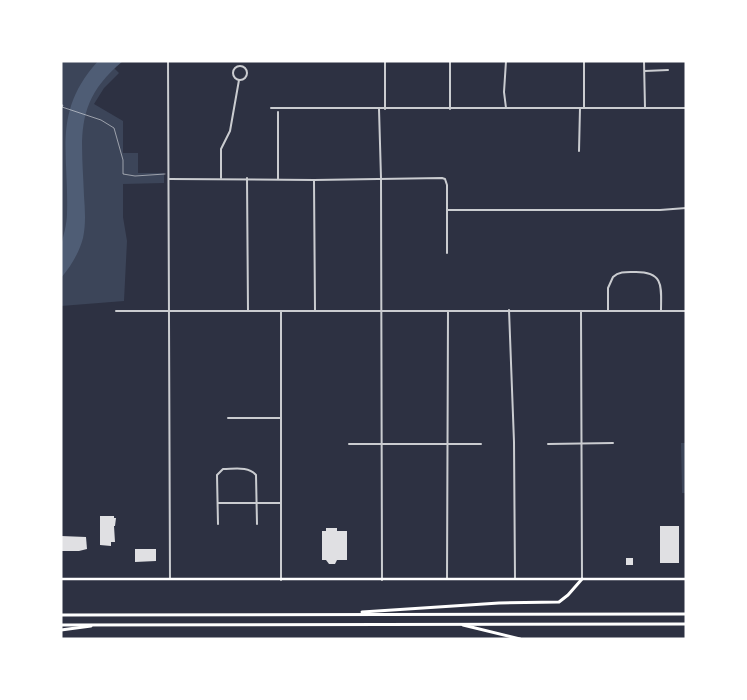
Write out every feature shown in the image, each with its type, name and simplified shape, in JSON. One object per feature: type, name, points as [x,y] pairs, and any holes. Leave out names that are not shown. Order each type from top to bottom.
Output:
[{"type":"highway","points":[[331,614],[499,603],[559,602],[582,579]]},
{"type":"highway","points":[[61,615],[686,614]]},
{"type":"highway","points":[[61,630],[107,624]]},
{"type":"highway","points":[[458,624],[520,639]]},
{"type":"highway","points":[[61,625],[686,624]]},
{"type":"main road","points":[[61,579],[686,580]]},
{"type":"street","points":[[168,61],[170,579]]},
{"type":"street","points":[[385,61],[385,109]]},
{"type":"street","points":[[450,61],[450,109]]},
{"type":"street","points":[[506,61],[504,92],[506,108]]},
{"type":"street","points":[[584,61],[584,108]]},
{"type":"street","points":[[644,61],[645,108]]},
{"type":"street","points":[[237,66],[242,66],[246,68],[247,74],[244,79],[239,80],[234,76],[233,71],[237,66]]},
{"type":"street","points":[[645,71],[668,70]]},
{"type":"street","points":[[221,178],[221,149],[231,128],[239,80]]},
{"type":"street","points":[[271,108],[686,108]]},
{"type":"street","points":[[580,108],[580,152]]},
{"type":"street","points":[[380,109],[382,178],[382,580]]},
{"type":"street","points":[[278,112],[278,179]]},
{"type":"street","points":[[169,179],[247,178],[314,180],[438,177],[445,179],[447,185],[446,253]]},
{"type":"street","points":[[247,178],[248,311]]},
{"type":"street","points":[[314,180],[314,311]]},
{"type":"street","points":[[447,210],[660,210],[686,208]]},
{"type":"street","points":[[608,311],[608,288],[613,277],[621,272],[646,272],[657,278],[661,287],[660,311]]},
{"type":"street","points":[[447,579],[448,310]]},
{"type":"street","points":[[509,310],[514,442],[516,579]]},
{"type":"street","points":[[116,312],[686,310]]},
{"type":"street","points":[[281,311],[281,580]]},
{"type":"street","points":[[581,311],[582,579]]},
{"type":"street","points":[[228,418],[281,418]]},
{"type":"street","points":[[548,444],[613,443]]},
{"type":"street","points":[[348,444],[481,444]]},
{"type":"street","points":[[218,524],[217,476],[223,469],[251,470],[256,475],[257,524]]},
{"type":"street","points":[[217,503],[281,503]]},
{"type":"path","points":[[61,104],[63,105],[62,107],[92,116],[114,128],[123,160],[122,174],[169,174]]},
{"type":"shaded area","points":[[61,61],[107,61],[119,73],[104,88],[94,104],[123,121],[123,153],[138,153],[138,173],[164,173],[164,183],[123,184],[123,217],[127,241],[124,301],[61,306]]},
{"type":"shaded area","points":[[98,61],[123,61],[107,76],[88,106],[82,139],[84,233],[77,254],[61,278],[61,247],[67,217],[66,133],[69,115],[74,98]]},
{"type":"shaded area","points":[[681,443],[686,443],[686,493],[682,493]]},
{"type":"building","points":[[100,516],[114,516],[116,518],[114,526],[115,542],[111,542],[111,546],[100,545]]},
{"type":"building","points":[[660,526],[679,526],[679,563],[660,563]]},
{"type":"building","points":[[326,528],[337,528],[337,531],[347,531],[347,560],[337,560],[335,564],[329,564],[326,560],[322,560],[322,531],[326,531]]},
{"type":"building","points":[[61,536],[86,537],[87,549],[61,551]]},
{"type":"building","points":[[135,549],[156,549],[156,561],[135,562]]},
{"type":"building","points":[[626,558],[633,558],[633,565],[626,565]]}]
